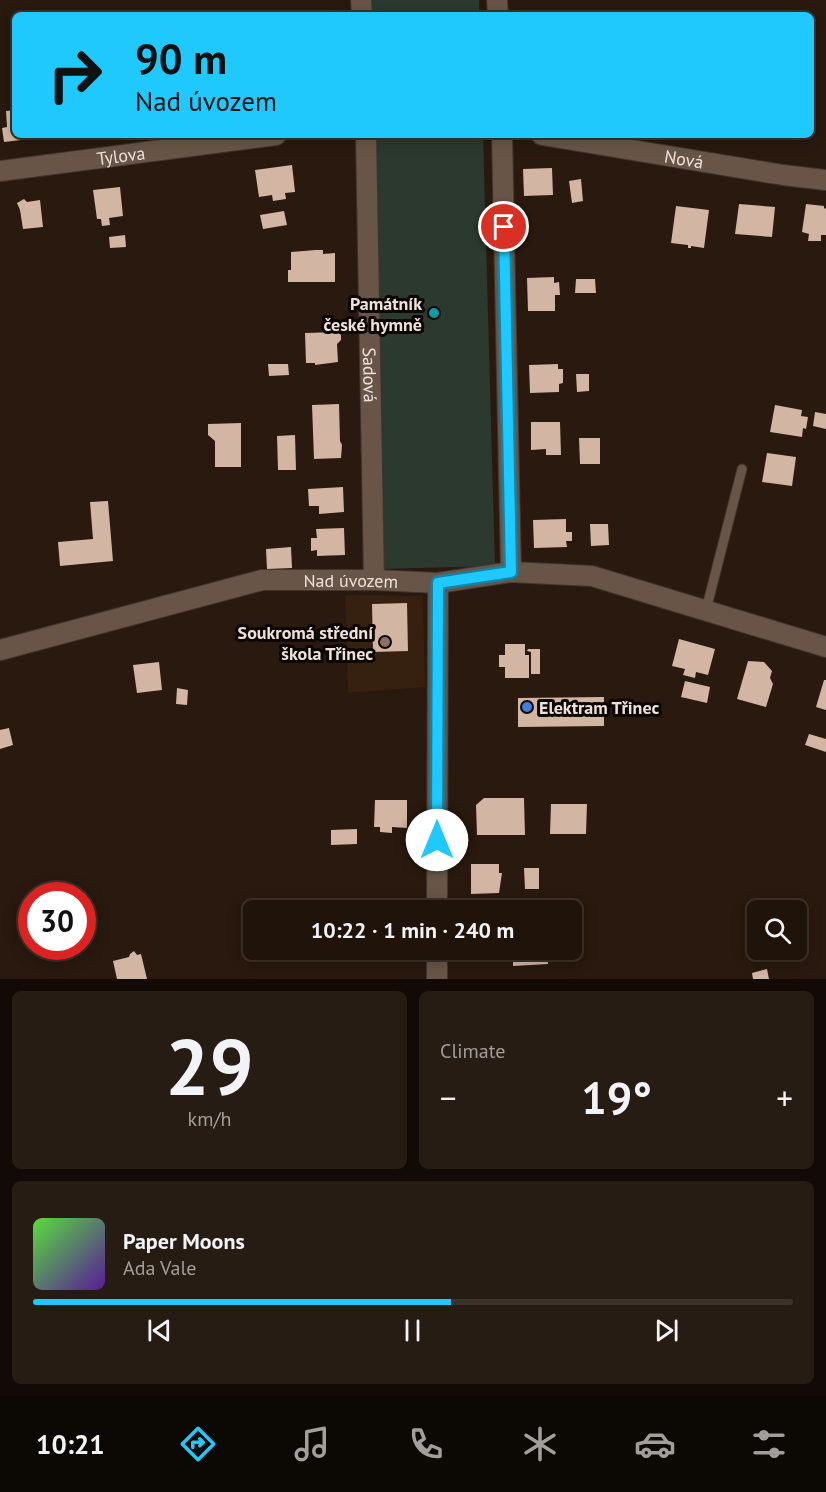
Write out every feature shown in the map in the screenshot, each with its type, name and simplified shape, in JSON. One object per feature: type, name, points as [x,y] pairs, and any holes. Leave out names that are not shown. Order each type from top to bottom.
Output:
[{"type":"street","name":"Tylova","points":[[0,171],[253,138]]},
{"type":"street","name":"Sadová","points":[[366,138],[374,580]]},
{"type":"street","points":[[502,138],[511,572]]},
{"type":"street","name":"Nová","points":[[560,138],[826,180]]},
{"type":"street","name":"Nad úvozem","points":[[0,650],[262,580],[374,580],[438,583],[511,572],[592,576],[826,647]]},
{"type":"street","points":[[437,900],[438,583]]},
{"type":"street","points":[[437,960],[437,979]]},
{"type":"lane","points":[[705,610],[742,469]]},
{"type":"shaded area","name":"Soukromá střední škola Třinec","points":[[345,595],[423,596],[425,687],[348,693]]},
{"type":"green space","points":[[366,0],[479,0],[479,12],[367,12]]},
{"type":"green space","points":[[370,138],[483,138],[495,566],[382,569]]},
{"type":"building","points":[[12,110],[12,138],[38,138],[4,142],[2,128],[7,127],[6,111]]},
{"type":"building","points":[[292,165],[295,192],[285,193],[286,199],[273,201],[272,195],[259,197],[255,170]]},
{"type":"building","points":[[552,168],[553,195],[524,196],[523,169]]},
{"type":"building","points":[[581,179],[583,201],[572,203],[569,181]]},
{"type":"building","points":[[120,187],[123,216],[109,218],[110,225],[102,226],[101,219],[97,219],[93,190]]},
{"type":"building","points":[[24,199],[27,202],[40,200],[43,227],[23,229],[17,203]]},
{"type":"building","points":[[739,204],[775,207],[772,237],[735,234]]},
{"type":"building","points":[[806,204],[824,206],[826,209],[826,235],[821,235],[821,241],[808,241],[809,234],[802,232]]},
{"type":"building","points":[[676,206],[709,210],[704,248],[691,246],[688,248],[688,245],[671,243]]},
{"type":"building","points":[[284,211],[287,225],[263,229],[260,215]]},
{"type":"building","points":[[125,235],[126,247],[110,248],[109,237]]},
{"type":"building","points":[[323,250],[323,254],[335,253],[335,282],[288,282],[291,252]]},
{"type":"building","points":[[554,277],[554,283],[559,282],[560,295],[555,295],[555,311],[528,311],[527,278]]},
{"type":"building","points":[[576,279],[595,279],[596,293],[575,293]]},
{"type":"building","points":[[337,332],[341,335],[341,340],[337,344],[338,362],[315,365],[315,363],[306,363],[305,333]]},
{"type":"building","points":[[268,364],[288,364],[289,375],[269,376]]},
{"type":"building","points":[[558,364],[558,369],[563,369],[563,383],[559,384],[559,392],[530,393],[529,365]]},
{"type":"building","points":[[576,374],[589,374],[589,391],[577,392]]},
{"type":"building","points":[[339,404],[341,458],[314,459],[312,405]]},
{"type":"building","points":[[775,405],[802,410],[801,416],[808,417],[802,437],[770,432]]},
{"type":"building","points":[[815,412],[826,414],[826,429],[813,426]]},
{"type":"building","points":[[531,422],[560,422],[561,455],[546,455],[546,449],[531,450]]},
{"type":"building","points":[[241,423],[241,467],[215,467],[215,441],[208,435],[208,424]]},
{"type":"building","points":[[295,435],[296,470],[278,470],[277,436]]},
{"type":"building","points":[[579,438],[600,438],[600,464],[580,464]]},
{"type":"building","points":[[767,453],[796,457],[792,486],[762,482]]},
{"type":"building","points":[[343,487],[344,512],[319,514],[319,506],[309,506],[308,489]]},
{"type":"building","points":[[108,501],[113,561],[60,566],[58,542],[93,539],[90,502]]},
{"type":"building","points":[[566,519],[566,532],[572,532],[572,541],[566,541],[567,547],[534,548],[533,520]]},
{"type":"building","points":[[590,524],[608,524],[609,545],[591,546]]},
{"type":"building","points":[[344,528],[345,555],[317,556],[317,550],[311,551],[311,538],[317,538],[316,529]]},
{"type":"building","points":[[291,547],[292,568],[267,569],[266,549]]},
{"type":"building","points":[[407,603],[408,651],[373,652],[372,604]]},
{"type":"building","points":[[679,639],[715,649],[708,675],[696,672],[695,678],[683,675],[685,669],[672,666]]},
{"type":"building","points":[[505,644],[525,644],[525,655],[529,655],[529,678],[505,678],[505,667],[499,667],[499,655],[505,655]]},
{"type":"building","points":[[528,649],[540,649],[540,674],[531,674],[531,652],[527,651]]},
{"type":"building","points":[[748,661],[764,662],[772,671],[770,678],[773,684],[766,707],[737,699]]},
{"type":"building","points":[[159,662],[162,690],[137,693],[133,665]]},
{"type":"building","points":[[824,680],[826,680],[826,710],[816,707]]},
{"type":"building","points":[[685,681],[710,687],[707,703],[681,697]]},
{"type":"building","points":[[177,688],[188,690],[187,705],[176,704]]},
{"type":"building","points":[[604,697],[604,726],[518,727],[518,698]]},
{"type":"building","points":[[9,728],[13,745],[0,749],[0,730]]},
{"type":"building","points":[[809,734],[826,739],[826,752],[805,745]]},
{"type":"building","points":[[484,798],[524,798],[525,835],[477,835],[476,805]]},
{"type":"building","points":[[375,800],[407,800],[407,828],[392,827],[392,833],[380,832],[380,827],[374,827]]},
{"type":"building","points":[[551,804],[587,804],[586,834],[550,834]]},
{"type":"building","points":[[357,829],[357,844],[331,845],[331,830]]},
{"type":"building","points":[[471,864],[499,864],[499,873],[502,873],[499,893],[471,894]]},
{"type":"building","points":[[524,868],[539,868],[539,889],[525,889]]},
{"type":"building","points":[[134,951],[137,955],[141,954],[147,979],[117,979],[113,961],[129,957]]},
{"type":"building","points":[[513,960],[548,960],[548,964],[513,966]]},
{"type":"building","points":[[767,969],[769,979],[753,979],[752,973]]},
{"type":"place","name":"Památník české hymně","points":[[434,313]]},
{"type":"place","name":"Soukromá střední škola Třinec","points":[[385,642]]},
{"type":"place","name":"Elektram Třinec","points":[[527,707]]},
{"type":"route","points":[[437,840],[438,583],[511,572],[504,227]]}]
